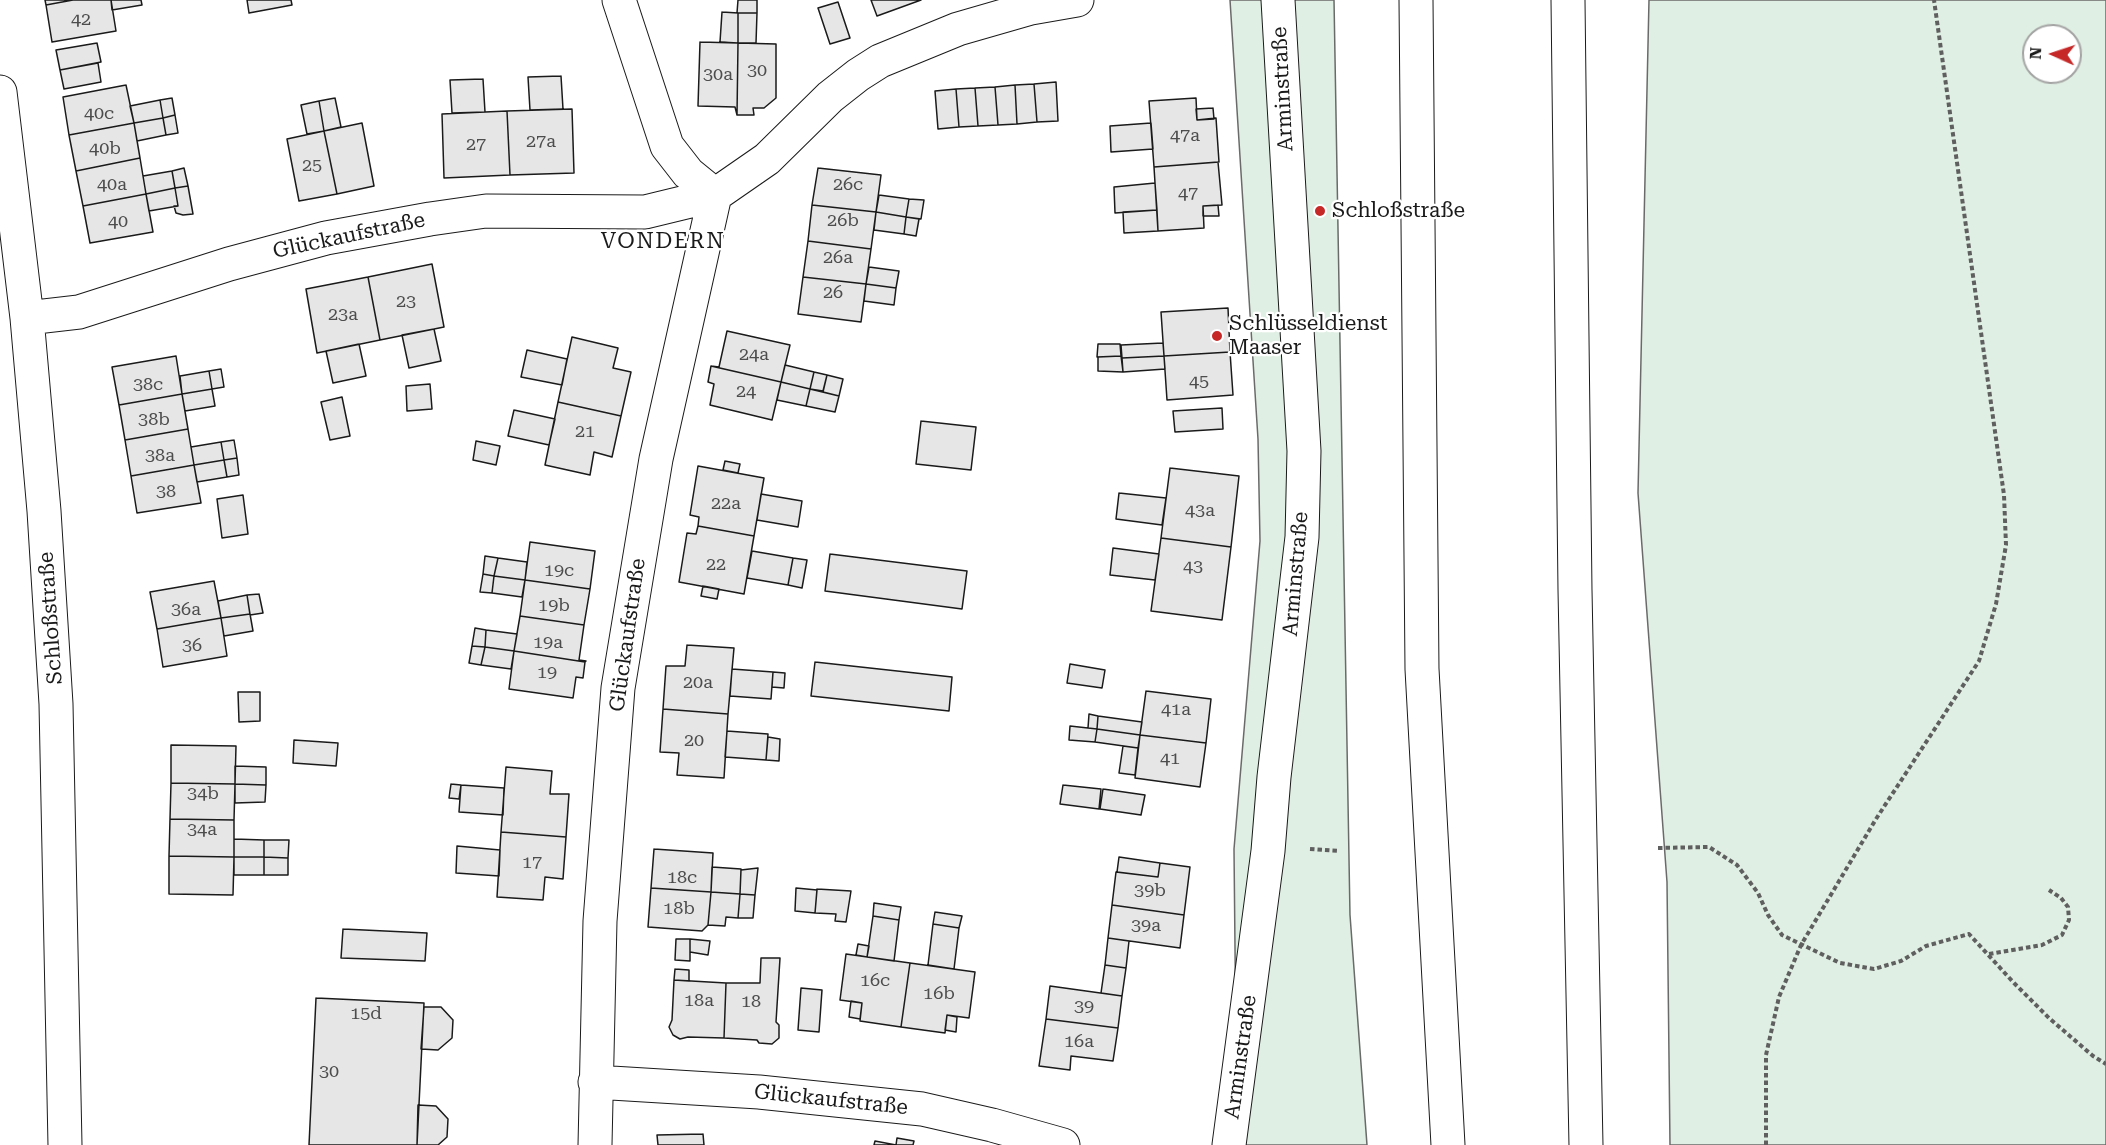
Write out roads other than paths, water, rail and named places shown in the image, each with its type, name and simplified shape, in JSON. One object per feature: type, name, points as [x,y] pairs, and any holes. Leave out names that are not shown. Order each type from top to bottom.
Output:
[{"type":"main road","points":[[619,0],[667,146],[688,173],[715,195]]},
{"type":"main road","name":"Glückaufstraße","points":[[27,318],[79,312],[229,264],[315,241],[430,219],[486,211],[645,212],[715,195],[767,159],[830,97],[880,61],[958,29],[1031,8],[1077,0]]},
{"type":"main road","name":"Arminstraße","points":[[1229,1145],[1268,851],[1274,777],[1302,537],[1303,439],[1278,0]]},
{"type":"main road","points":[[1416,0],[1422,669],[1448,1145]]},
{"type":"main road","points":[[1568,0],[1575,602],[1586,1145]]},
{"type":"main road","name":"Schloßstraße","points":[[0,92],[27,318],[44,511],[56,704],[65,1145]]},
{"type":"main road","name":"Glückaufstraße","points":[[595,1145],[600,921],[618,688],[656,459],[715,195]]},
{"type":"main road","name":"Glückaufstraße","points":[[595,1082],[759,1092],[922,1109],[992,1125],[1063,1145]]},
{"type":"place","name":"Schloßstraße","points":[[1320,211]]},
{"type":"place","name":"Schlüsseldienst Maaser","points":[[1217,336]]},
{"type":"district","name":"VONDERN","points":[[663,242]]}]
